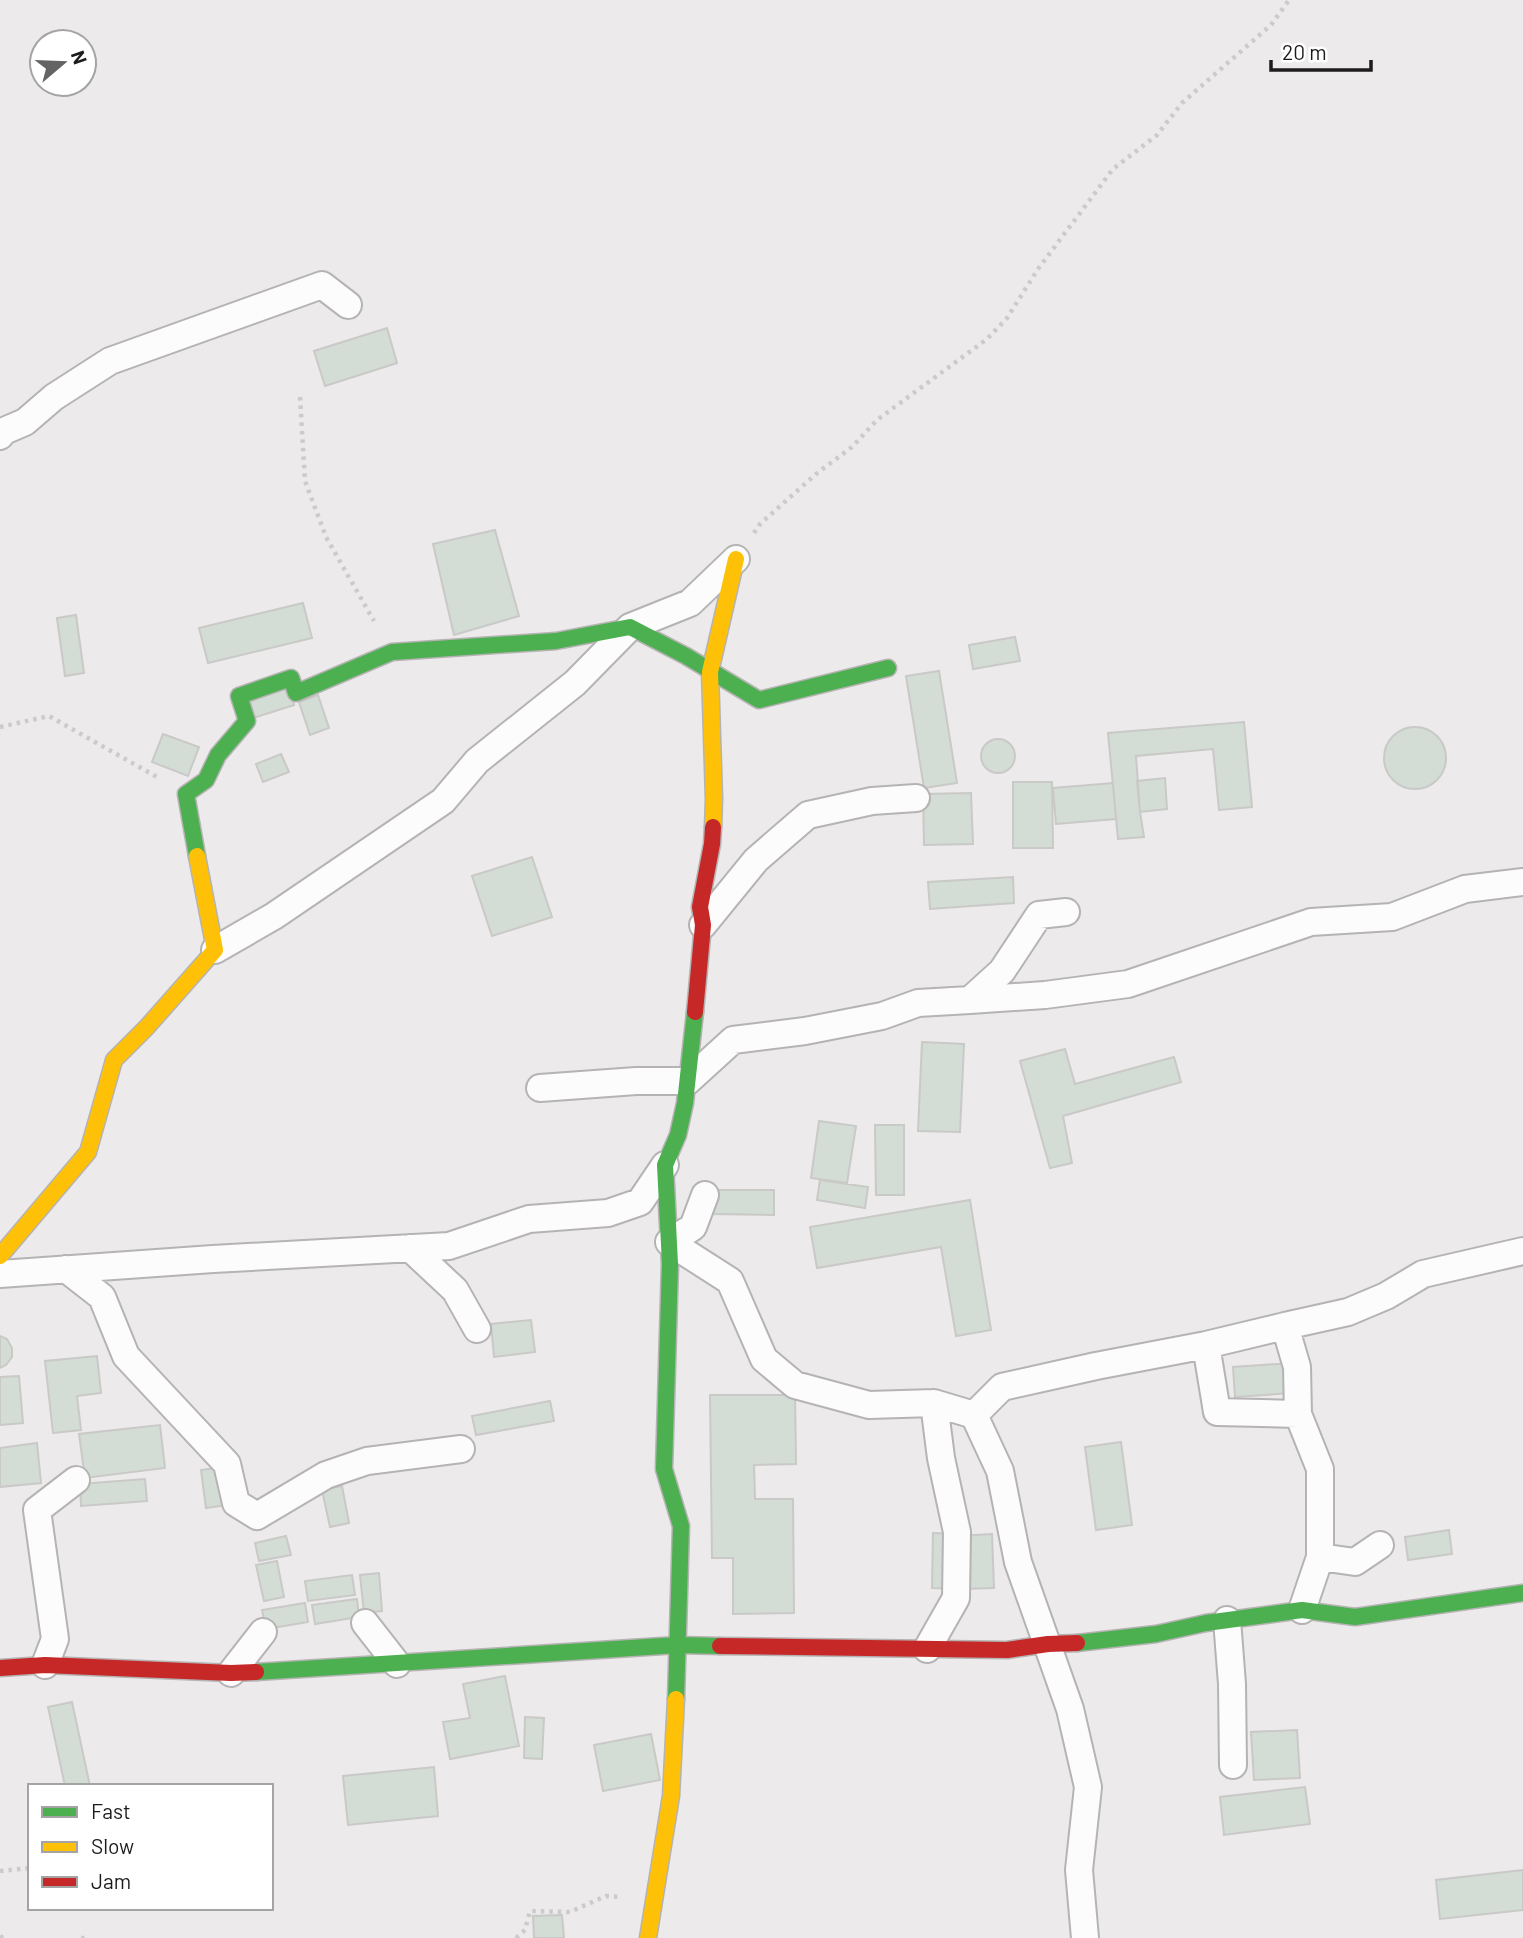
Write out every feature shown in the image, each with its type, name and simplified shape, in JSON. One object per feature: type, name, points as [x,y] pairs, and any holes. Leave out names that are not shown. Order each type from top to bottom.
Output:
[{"type":"street","points":[[0,436],[4,431],[25,422],[54,397],[110,361],[322,285],[348,305]]},
{"type":"street","points":[[215,950],[186,794],[206,780],[218,755],[247,721],[239,696],[291,678],[296,693],[392,652],[556,641],[629,627],[690,603],[736,559]]},
{"type":"street","points":[[0,1274],[449,1245],[529,1219],[608,1213],[640,1202],[671,1154],[679,1129],[688,1081],[703,925],[699,907],[712,844],[714,799],[710,671],[736,559]]},
{"type":"street","points":[[629,627],[686,656],[759,700],[888,668]]},
{"type":"street","points":[[0,1256],[88,1152],[114,1060],[215,950],[274,916],[443,801],[477,761],[575,683],[629,627]]},
{"type":"street","points":[[703,925],[756,860],[808,815],[872,801],[916,798]]},
{"type":"street","points":[[540,1088],[636,1081],[688,1081],[733,1040],[817,1029],[882,1016],[918,1003],[1045,996],[1128,984],[1311,922],[1392,917],[1465,889],[1523,882]]},
{"type":"street","points":[[970,1000],[1002,971],[1039,915],[1066,912]]},
{"type":"street","points":[[648,1938],[671,1796],[681,1526],[664,1469],[670,1264],[665,1165]]},
{"type":"street","points":[[669,1242],[693,1227],[705,1195]]},
{"type":"street","points":[[669,1242],[730,1281],[764,1359],[795,1385],[869,1405],[934,1403],[974,1415],[1000,1471],[1018,1562],[1070,1709],[1088,1787],[1079,1870],[1084,1938]]},
{"type":"street","points":[[410,1248],[455,1290],[477,1329]]},
{"type":"street","points":[[974,1415],[1002,1387],[1206,1345],[1348,1312],[1386,1296],[1423,1274],[1523,1251]]},
{"type":"street","points":[[66,1269],[102,1297],[126,1356],[227,1464],[236,1503],[257,1516],[326,1475],[367,1461],[461,1449]]},
{"type":"street","points":[[1285,1326],[1297,1367],[1298,1414],[1320,1469],[1320,1557],[1302,1610]]},
{"type":"street","points":[[1206,1345],[1217,1412],[1298,1414]]},
{"type":"street","points":[[927,1649],[956,1598],[957,1532],[940,1458],[934,1403]]},
{"type":"street","points":[[46,1665],[55,1639],[37,1510],[76,1480]]},
{"type":"street","points":[[1320,1557],[1355,1562],[1380,1545]]},
{"type":"street","points":[[0,1668],[46,1665],[231,1673],[678,1646],[1007,1650],[1156,1634],[1227,1620],[1302,1610],[1355,1617],[1523,1593]]},
{"type":"street","points":[[1227,1620],[1232,1684],[1233,1765]]},
{"type":"street","points":[[365,1623],[397,1664]]},
{"type":"street","points":[[231,1673],[263,1632]]},
{"type":"path","points":[[736,559],[760,524],[816,474],[852,447],[877,420],[993,332],[1007,318],[1038,269],[1113,169],[1157,135],[1182,103],[1271,25],[1289,0]]},
{"type":"path","points":[[300,397],[305,481],[326,537],[392,652]]},
{"type":"path","points":[[0,727],[49,716],[186,794]]},
{"type":"path","points":[[0,1871],[28,1868]]},
{"type":"path","points":[[516,1938],[525,1930],[530,1911],[570,1912],[607,1896],[655,1897]]},
{"type":"path","points":[[81,1938],[87,1938]]},
{"type":"building","points":[[387,328],[397,363],[325,386],[314,351]]},
{"type":"building","points":[[495,530],[519,616],[454,635],[433,544]]},
{"type":"building","points":[[303,603],[312,638],[208,663],[199,628]]},
{"type":"building","points":[[76,615],[84,673],[65,676],[57,618]]},
{"type":"building","points":[[1015,637],[1020,661],[973,669],[969,645]]},
{"type":"building","points":[[939,671],[957,783],[924,788],[906,676]]},
{"type":"building","points":[[288,683],[294,705],[253,718],[246,697]]},
{"type":"building","points":[[318,695],[329,728],[310,735],[299,702]]},
{"type":"building","points":[[1244,722],[1252,807],[1219,810],[1213,749],[1136,756],[1144,837],[1118,839],[1108,733]]},
{"type":"building","points":[[1415,727],[1437,736],[1446,758],[1437,780],[1415,789],[1393,780],[1384,758],[1393,736]]},
{"type":"building","points":[[163,734],[199,747],[188,776],[152,762]]},
{"type":"building","points":[[998,739],[1010,744],[1015,756],[1010,768],[998,773],[986,768],[981,756],[986,744]]},
{"type":"building","points":[[281,754],[289,772],[263,782],[256,764]]},
{"type":"building","points":[[1165,778],[1167,809],[1140,812],[1137,781]]},
{"type":"building","points":[[1013,782],[1052,782],[1053,848],[1013,848]]},
{"type":"building","points":[[1113,783],[1116,819],[1056,824],[1053,788]]},
{"type":"building","points":[[971,793],[973,844],[924,845],[923,794]]},
{"type":"building","points":[[532,857],[552,917],[492,936],[472,876]]},
{"type":"building","points":[[1013,877],[1014,903],[930,909],[928,882]]},
{"type":"building","points":[[922,1042],[964,1044],[960,1132],[918,1131]]},
{"type":"building","points":[[1065,1049],[1075,1084],[1174,1057],[1181,1082],[1063,1116],[1072,1163],[1050,1168],[1020,1061]]},
{"type":"building","points":[[819,1121],[856,1126],[847,1183],[811,1178]]},
{"type":"building","points":[[875,1125],[904,1125],[904,1195],[876,1195]]},
{"type":"building","points":[[820,1180],[868,1187],[865,1208],[817,1200]]},
{"type":"building","points":[[710,1190],[774,1190],[774,1215],[710,1214]]},
{"type":"building","points":[[970,1200],[991,1330],[956,1336],[941,1247],[817,1268],[810,1227]]},
{"type":"building","points":[[531,1320],[535,1352],[494,1357],[491,1324]]},
{"type":"building","points":[[0,1336],[7,1339],[12,1348],[12,1357],[0,1368]]},
{"type":"building","points":[[97,1356],[101,1393],[77,1396],[81,1430],[53,1433],[45,1361]]},
{"type":"building","points":[[1290,1363],[1292,1393],[1235,1397],[1233,1367]]},
{"type":"building","points":[[19,1376],[23,1423],[0,1425],[0,1377]]},
{"type":"building","points":[[710,1395],[795,1395],[796,1464],[754,1465],[755,1499],[793,1499],[794,1613],[733,1614],[733,1558],[712,1558]]},
{"type":"building","points":[[550,1401],[554,1421],[476,1435],[472,1416]]},
{"type":"building","points":[[160,1425],[165,1468],[85,1478],[79,1434]]},
{"type":"building","points":[[1121,1442],[1132,1525],[1096,1530],[1085,1447]]},
{"type":"building","points":[[37,1443],[41,1483],[0,1487],[0,1448]]},
{"type":"building","points":[[223,1467],[228,1505],[206,1508],[201,1470]]},
{"type":"building","points":[[145,1479],[147,1501],[81,1506],[80,1484]]},
{"type":"building","points":[[342,1486],[349,1523],[330,1527],[322,1490]]},
{"type":"building","points":[[1449,1530],[1452,1554],[1408,1560],[1405,1537]]},
{"type":"building","points":[[933,1533],[955,1534],[954,1589],[932,1588]]},
{"type":"building","points":[[992,1534],[994,1588],[960,1589],[958,1536]]},
{"type":"building","points":[[286,1536],[291,1555],[259,1561],[255,1543]]},
{"type":"building","points":[[277,1561],[284,1597],[264,1601],[256,1565]]},
{"type":"building","points":[[379,1573],[382,1611],[364,1613],[360,1575]]},
{"type":"building","points":[[352,1575],[355,1595],[308,1601],[305,1581]]},
{"type":"building","points":[[357,1599],[359,1617],[315,1624],[312,1605]]},
{"type":"building","points":[[305,1603],[308,1622],[266,1629],[262,1610]]},
{"type":"building","points":[[505,1676],[519,1746],[450,1759],[443,1722],[470,1718],[463,1684]]},
{"type":"building","points":[[72,1702],[90,1784],[65,1784],[48,1707]]},
{"type":"building","points":[[525,1717],[544,1718],[542,1759],[524,1758]]},
{"type":"building","points":[[1297,1730],[1300,1778],[1254,1780],[1251,1732]]},
{"type":"building","points":[[651,1734],[660,1780],[603,1791],[594,1745]]},
{"type":"building","points":[[434,1767],[438,1816],[348,1825],[343,1776]]},
{"type":"building","points":[[1305,1787],[1310,1824],[1224,1835],[1220,1797]]},
{"type":"building","points":[[1523,1870],[1523,1910],[1440,1919],[1436,1880]]},
{"type":"building","points":[[562,1915],[564,1938],[534,1938],[533,1916]]},
{"type":"traffic: fast","points":[[197,856],[186,794],[206,780],[218,755],[247,721],[239,696],[291,678],[296,693],[392,652],[556,641],[630,627],[686,656],[759,700],[888,668]]},
{"type":"traffic: fast","points":[[676,1699],[681,1526],[664,1469],[670,1264],[665,1165],[678,1135],[685,1103],[695,1012]]},
{"type":"traffic: fast","points":[[1077,1643],[1156,1634],[1206,1623],[1302,1610],[1355,1617],[1523,1593]]},
{"type":"traffic: fast","points":[[256,1672],[678,1645],[720,1646]]},
{"type":"traffic: slow","points":[[713,827],[710,672],[736,559]]},
{"type":"traffic: slow","points":[[0,1256],[88,1152],[114,1060],[215,950],[197,856]]},
{"type":"traffic: slow","points":[[648,1938],[671,1796],[676,1699]]},
{"type":"traffic: jam","points":[[695,1012],[703,925],[700,907],[713,827]]},
{"type":"traffic: jam","points":[[720,1646],[1007,1650],[1077,1643]]},
{"type":"traffic: jam","points":[[0,1668],[45,1665],[256,1672]]}]
